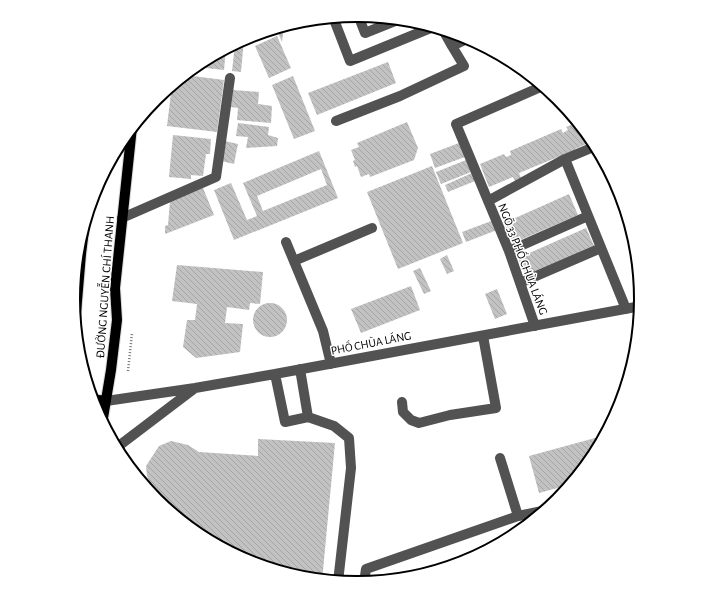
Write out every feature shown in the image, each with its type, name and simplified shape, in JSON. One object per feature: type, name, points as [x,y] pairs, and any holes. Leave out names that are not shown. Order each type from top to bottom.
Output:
[{"type":"main road","name":"ĐƯỜNG NGUYỄN CHÍ THANH","points":[[104,413],[117,320],[115,288],[131,139]]},
{"type":"main road","points":[[99,400],[106,401]]},
{"type":"street","points":[[361,22],[365,33],[388,24]]},
{"type":"street","points":[[335,23],[350,61],[425,30]]},
{"type":"street","points":[[336,121],[400,96],[464,66],[447,37]]},
{"type":"street","points":[[452,46],[460,42]]},
{"type":"street","points":[[122,218],[216,177],[230,78]]},
{"type":"street","name":"NGÕ 33 PHỐ CHÙA LÁNG","points":[[535,326],[509,251],[456,124],[537,89]]},
{"type":"street","points":[[488,200],[565,159],[590,149]]},
{"type":"street","points":[[565,159],[626,309]]},
{"type":"street","points":[[509,251],[588,216]]},
{"type":"street","points":[[294,261],[372,228]]},
{"type":"street","points":[[286,242],[323,331],[331,364]]},
{"type":"street","points":[[520,283],[601,248]]},
{"type":"street","name":"PHỐ CHÙA LÁNG","points":[[106,401],[195,388],[275,374],[634,307]]},
{"type":"street","points":[[402,402],[403,412],[411,420],[419,423],[450,415],[496,408],[483,336]]},
{"type":"street","points":[[300,369],[308,417]]},
{"type":"street","points":[[275,374],[286,422],[308,417],[334,426],[349,438],[351,468],[339,576]]},
{"type":"street","points":[[121,444],[195,388]]},
{"type":"street","points":[[500,458],[518,516]]},
{"type":"street","points":[[365,577],[366,568],[518,516],[535,513]]},
{"type":"path","points":[[128,371],[132,333]]},
{"type":"building","points":[[283,32],[282,42],[278,33]]},
{"type":"building","points":[[277,36],[291,68],[269,78],[255,46]]},
{"type":"building","points":[[243,47],[241,72],[232,71],[234,51]]},
{"type":"building","points":[[225,55],[224,70],[205,68]]},
{"type":"building","points":[[388,62],[396,83],[317,115],[308,93]]},
{"type":"building","points":[[193,76],[224,80],[217,132],[167,126],[171,94],[188,79]]},
{"type":"building","points":[[293,76],[315,131],[294,139],[272,85]]},
{"type":"building","points":[[233,90],[259,92],[258,104],[272,106],[271,123],[237,120],[238,108],[231,107]]},
{"type":"building","points":[[407,122],[418,148],[414,160],[370,177],[369,174],[361,177],[357,166],[355,167],[353,161],[355,160],[351,150],[359,147],[357,143]]},
{"type":"building","points":[[238,123],[269,127],[268,135],[278,138],[277,146],[246,148],[248,137],[236,136]]},
{"type":"building","points":[[572,125],[587,144],[575,149],[577,154],[570,152],[519,173],[521,178],[515,181],[513,177],[489,187],[480,164],[504,154],[506,157],[511,155],[510,151],[561,129],[563,133],[568,130],[566,127]]},
{"type":"building","points":[[173,135],[211,139],[210,154],[206,154],[203,176],[191,175],[191,179],[169,177]]},
{"type":"building","points":[[225,141],[238,144],[234,164],[221,161]]},
{"type":"building","points":[[459,143],[465,157],[435,168],[430,154]]},
{"type":"building","points":[[319,151],[338,198],[234,240],[214,190],[231,183],[247,220],[257,216],[243,183]],"holes":[[[321,169],[327,185],[263,211],[257,196]]]},
{"type":"building","points":[[466,160],[471,172],[441,184],[436,172]]},
{"type":"building","points":[[432,166],[463,243],[398,269],[367,192]]},
{"type":"building","points":[[472,173],[475,181],[448,192],[445,185]]},
{"type":"building","points":[[203,188],[214,215],[165,234],[165,226],[168,225],[170,201]]},
{"type":"building","points":[[569,194],[578,215],[513,243],[504,223]]},
{"type":"building","points":[[494,220],[497,230],[466,242],[462,232]]},
{"type":"building","points":[[586,228],[595,248],[527,278],[518,258]]},
{"type":"building","points":[[447,255],[454,271],[447,274],[440,259]]},
{"type":"building","points":[[177,265],[263,272],[260,304],[250,303],[249,310],[227,307],[225,323],[243,324],[240,352],[196,358],[183,347],[187,320],[195,320],[197,304],[172,301]]},
{"type":"building","points":[[420,268],[431,291],[424,294],[413,271]]},
{"type":"building","points":[[411,286],[420,310],[361,333],[351,309]]},
{"type":"building","points":[[497,289],[507,314],[495,319],[485,294]]},
{"type":"building","points":[[270,303],[282,308],[287,320],[282,332],[270,337],[258,332],[253,320],[258,308]]},
{"type":"building","points":[[597,437],[588,454],[561,487],[539,493],[529,456]]},
{"type":"building","points":[[258,439],[335,443],[323,575],[285,568],[251,556],[218,540],[188,520],[174,508],[152,486],[147,476],[146,466],[159,446],[171,441],[188,445],[199,452],[258,456]]}]
